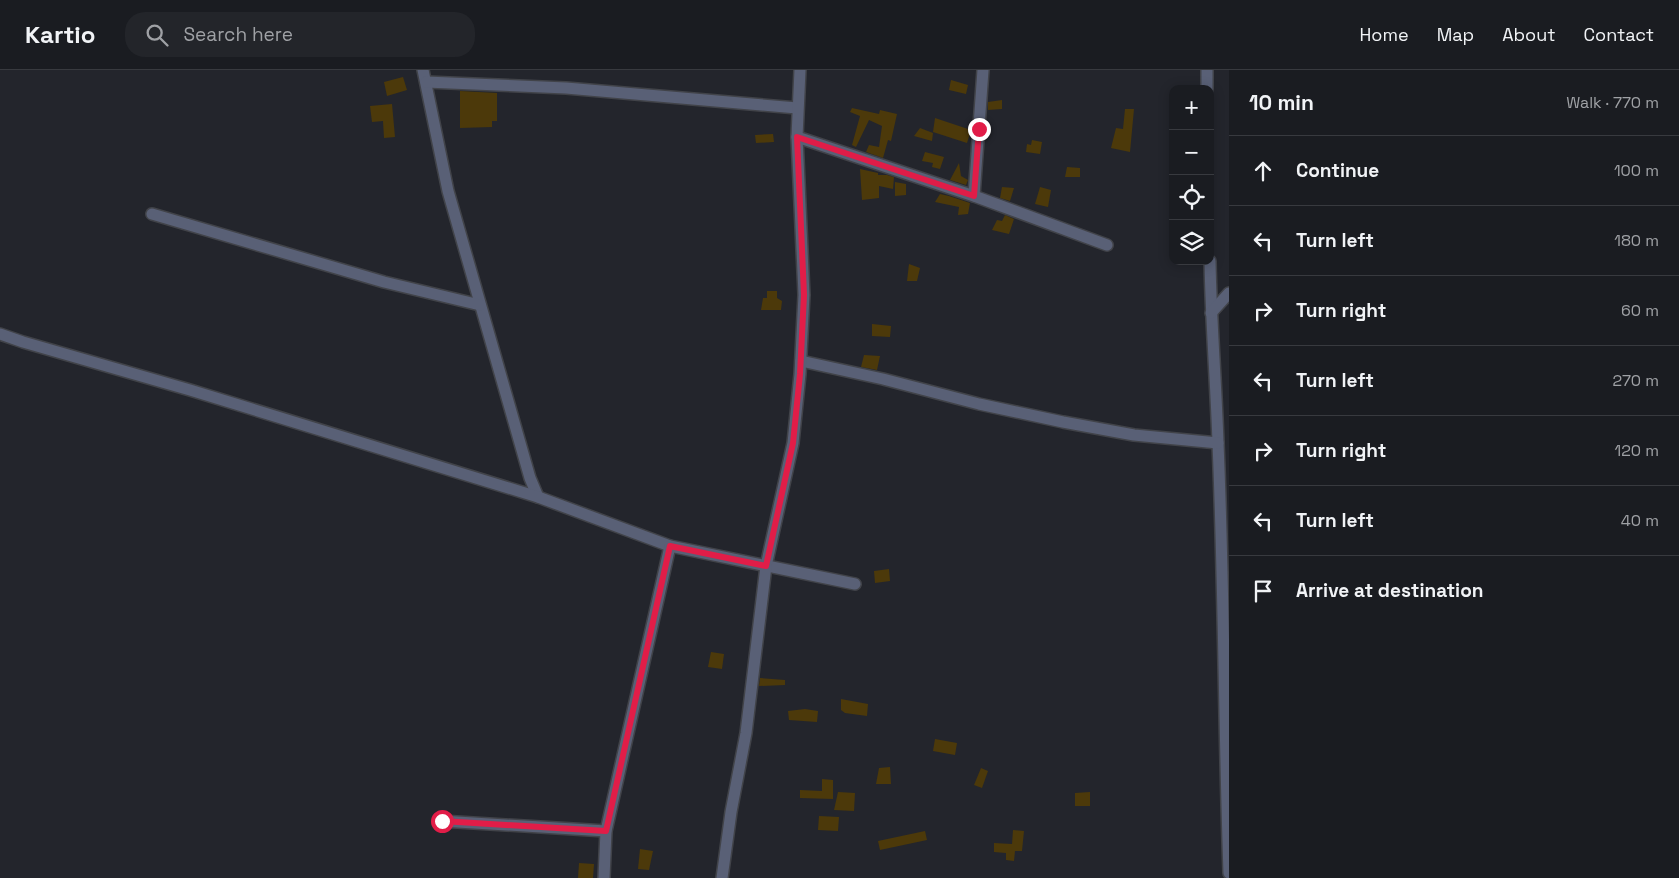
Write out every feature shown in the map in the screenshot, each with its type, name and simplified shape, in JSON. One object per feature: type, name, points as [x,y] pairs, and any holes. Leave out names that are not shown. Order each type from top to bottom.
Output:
[{"type":"street","points":[[423,70],[448,191],[530,478],[538,497]]},
{"type":"street","points":[[722,878],[731,812],[746,733],[766,566],[793,443],[801,361],[804,295],[797,137],[800,70]]},
{"type":"street","points":[[974,196],[983,70]]},
{"type":"street","points":[[1207,70],[1207,85]]},
{"type":"street","points":[[426,82],[543,86],[797,108]]},
{"type":"street","points":[[797,137],[974,196],[1107,245]]},
{"type":"street","points":[[152,214],[384,282],[480,305]]},
{"type":"street","points":[[1210,265],[1218,442],[1229,874]]},
{"type":"street","points":[[1211,313],[1229,293]]},
{"type":"street","points":[[0,334],[200,393],[538,497],[670,546],[855,584]]},
{"type":"street","points":[[801,361],[1062,422],[1134,435],[1218,442]]},
{"type":"street","points":[[604,878],[606,831],[670,546]]},
{"type":"street","points":[[442,821],[606,831]]},
{"type":"building","points":[[403,77],[407,90],[387,96],[384,82]]},
{"type":"building","points":[[951,80],[968,85],[966,94],[949,90]]},
{"type":"building","points":[[460,91],[497,93],[497,121],[492,121],[492,127],[460,128]]},
{"type":"building","points":[[1002,100],[1002,109],[988,110],[988,102]]},
{"type":"building","points":[[392,104],[395,137],[384,138],[383,121],[372,122],[370,106]]},
{"type":"building","points":[[852,108],[879,114],[880,110],[897,114],[891,141],[888,140],[883,158],[866,152],[869,145],[879,147],[882,126],[869,120],[856,147],[852,145],[860,116],[850,112]]},
{"type":"building","points":[[1125,109],[1134,109],[1130,152],[1111,148],[1116,128],[1123,129]]},
{"type":"building","points":[[935,118],[971,130],[967,143],[933,132]]},
{"type":"building","points":[[920,128],[933,133],[932,141],[914,136]]},
{"type":"building","points":[[773,134],[774,142],[756,143],[755,135]]},
{"type":"building","points":[[1032,140],[1042,142],[1040,154],[1026,152],[1027,144],[1031,145]]},
{"type":"building","points":[[925,152],[944,157],[940,169],[932,167],[933,163],[922,161]]},
{"type":"building","points":[[959,163],[961,176],[968,180],[966,185],[950,180]]},
{"type":"building","points":[[1067,167],[1080,168],[1080,177],[1065,177]]},
{"type":"building","points":[[860,169],[878,173],[878,175],[894,177],[893,189],[879,186],[879,198],[862,200]]},
{"type":"building","points":[[895,182],[906,184],[906,195],[895,196]]},
{"type":"building","points":[[1002,187],[1014,188],[1010,201],[1000,198]]},
{"type":"building","points":[[1040,187],[1051,190],[1048,207],[1035,204]]},
{"type":"building","points":[[940,194],[970,203],[968,214],[958,215],[959,207],[935,202]]},
{"type":"building","points":[[1005,215],[1014,219],[1009,234],[992,230],[997,220],[1002,221]]},
{"type":"building","points":[[909,264],[920,268],[917,281],[907,281]]},
{"type":"building","points":[[767,291],[777,291],[777,298],[782,301],[781,310],[761,310],[763,298],[767,298]]},
{"type":"building","points":[[872,324],[891,326],[890,337],[872,336]]},
{"type":"building","points":[[864,355],[880,356],[877,370],[861,367]]},
{"type":"building","points":[[889,569],[890,581],[875,583],[874,571]]},
{"type":"building","points":[[711,652],[724,654],[722,669],[708,667]]},
{"type":"building","points":[[760,678],[785,680],[785,685],[759,686]]},
{"type":"building","points":[[841,699],[868,704],[867,716],[845,713],[841,710]]},
{"type":"building","points":[[805,709],[818,711],[817,722],[789,720],[788,711]]},
{"type":"building","points":[[935,739],[957,743],[955,755],[933,751]]},
{"type":"building","points":[[890,767],[891,784],[876,784],[879,768]]},
{"type":"building","points":[[981,768],[988,771],[982,788],[974,785]]},
{"type":"building","points":[[822,779],[833,780],[833,799],[800,798],[800,790],[822,791]]},
{"type":"building","points":[[838,792],[855,793],[854,811],[834,810]]},
{"type":"building","points":[[1090,792],[1090,806],[1075,806],[1075,793]]},
{"type":"building","points":[[819,816],[839,817],[838,831],[818,830]]},
{"type":"building","points":[[1013,830],[1024,831],[1022,851],[1015,851],[1014,861],[1006,860],[1006,853],[994,852],[994,843],[1012,844]]},
{"type":"building","points":[[925,831],[927,840],[880,850],[878,841]]},
{"type":"building","points":[[640,849],[653,851],[649,870],[638,869]]},
{"type":"building","points":[[579,863],[594,864],[593,878],[578,878]]},
{"type":"route","points":[[442,821],[606,831],[670,546],[766,566],[793,443],[800,374],[804,295],[797,137],[974,196],[979,129]]}]
